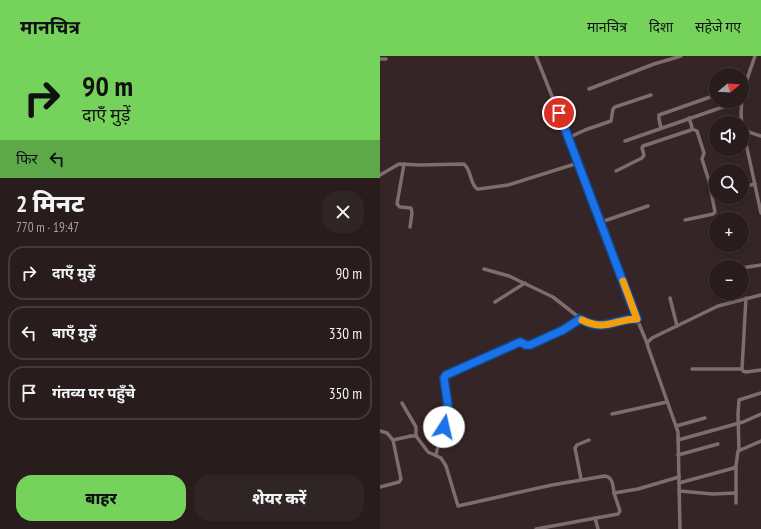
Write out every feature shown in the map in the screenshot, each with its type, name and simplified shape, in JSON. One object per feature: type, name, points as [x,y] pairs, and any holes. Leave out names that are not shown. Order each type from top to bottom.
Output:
[{"type":"street","points":[[536,56],[647,343],[676,426],[678,440],[680,529]]},
{"type":"street","points":[[589,89],[654,64],[681,56]]},
{"type":"street","points":[[749,77],[755,56]]},
{"type":"street","points":[[380,59],[386,59]]},
{"type":"street","points":[[568,138],[611,121],[615,107],[651,95]]},
{"type":"street","points":[[661,128],[658,119],[659,115],[709,97]]},
{"type":"street","points":[[625,141],[720,108]]},
{"type":"street","points":[[685,220],[709,215],[715,212],[709,181],[702,159],[704,153],[697,131],[692,129],[688,118]]},
{"type":"street","points":[[616,171],[642,158],[644,155],[642,148],[643,146],[692,129]]},
{"type":"street","points":[[749,132],[761,136]]},
{"type":"street","points":[[748,156],[761,213]]},
{"type":"street","points":[[380,175],[398,164],[464,164],[470,173],[473,185],[479,189],[508,185],[578,163]]},
{"type":"street","points":[[404,164],[397,204],[400,207],[410,208],[412,214],[410,227]]},
{"type":"street","points":[[749,186],[754,184]]},
{"type":"street","points":[[601,222],[648,206]]},
{"type":"street","points":[[749,267],[761,265]]},
{"type":"street","points":[[484,268],[502,273],[526,283],[553,297],[580,319],[586,322],[600,325],[612,325],[637,319]]},
{"type":"street","points":[[495,302],[526,283]]},
{"type":"street","points":[[749,297],[761,295]]},
{"type":"street","points":[[670,298],[677,326]]},
{"type":"street","points":[[647,343],[652,338],[714,308],[735,300]]},
{"type":"street","points":[[742,369],[746,300]]},
{"type":"street","points":[[435,455],[446,420],[448,406],[444,376],[520,342],[530,345],[563,330],[580,319]]},
{"type":"street","points":[[692,369],[742,369],[746,372],[761,370]]},
{"type":"street","points":[[736,502],[736,467],[739,451],[739,400],[761,393]]},
{"type":"street","points":[[612,414],[667,402]]},
{"type":"street","points":[[402,403],[416,427],[416,436],[428,452],[441,458],[445,463],[456,504],[459,506],[581,479],[604,476],[611,479],[620,511],[619,513],[536,529]]},
{"type":"street","points":[[678,440],[738,423],[761,414]]},
{"type":"street","points":[[676,426],[705,418]]},
{"type":"street","points":[[380,431],[387,434],[393,440],[401,479],[399,482],[380,487]]},
{"type":"street","points":[[393,440],[416,436]]},
{"type":"street","points":[[581,479],[575,447],[589,440]]},
{"type":"street","points":[[739,451],[761,441]]},
{"type":"street","points":[[678,455],[718,444]]},
{"type":"street","points":[[679,483],[736,467]]},
{"type":"street","points":[[614,493],[638,489],[679,477]]},
{"type":"street","points":[[679,491],[718,494],[736,493]]},
{"type":"street","points":[[595,518],[598,529]]},
{"type":"slow traffic","points":[[582,320],[593,324],[612,325],[637,319],[623,281]]},
{"type":"route","points":[[444,427],[448,406],[444,378],[446,375],[520,342],[527,346],[530,345],[563,330],[580,319],[600,325],[612,325],[637,319],[559,113]]}]
